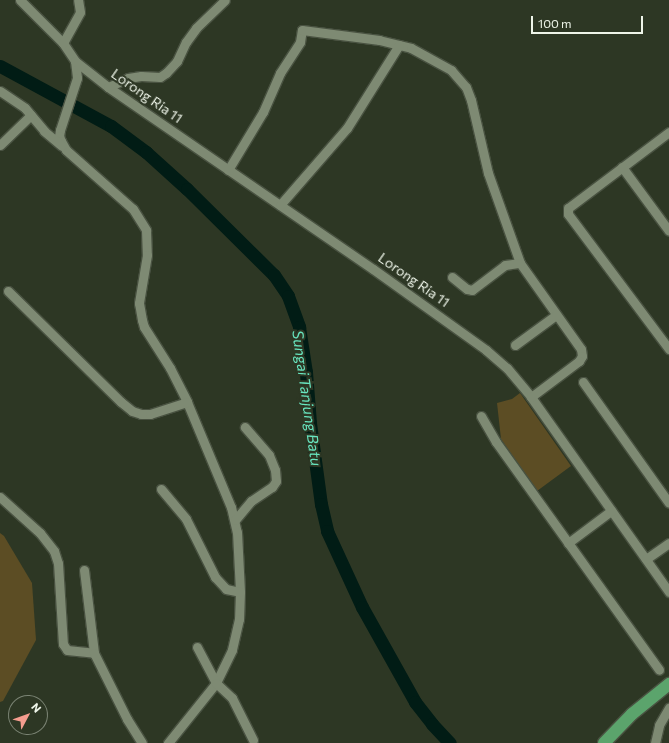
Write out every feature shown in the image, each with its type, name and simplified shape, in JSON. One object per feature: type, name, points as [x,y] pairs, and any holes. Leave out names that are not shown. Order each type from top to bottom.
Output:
[{"type":"main road","points":[[604,743],[632,714],[669,684]]},
{"type":"street","points":[[20,0],[63,43],[74,61],[77,78],[62,122],[59,136],[66,150]]},
{"type":"street","points":[[63,43],[80,12],[78,0]]},
{"type":"street","points":[[108,87],[128,78],[141,76],[160,77],[166,73],[177,61],[186,42],[196,28],[225,0]]},
{"type":"street","points":[[228,170],[263,112],[280,73],[300,42],[302,30],[379,40],[411,48],[439,62],[451,70],[466,87],[488,173],[520,263],[581,349],[582,356],[579,361],[531,397]]},
{"type":"street","points":[[280,205],[347,128],[399,45]]},
{"type":"street","name":"Lorong Ria 11","points":[[74,61],[108,87],[386,278],[486,350],[507,368],[531,397],[669,592]]},
{"type":"street","points":[[0,91],[24,108],[44,131],[133,209],[146,230],[147,255],[139,303],[144,327],[170,368],[187,402],[224,490],[234,520],[237,532],[240,592],[236,636],[228,661],[216,683],[168,743]]},
{"type":"street","points":[[0,145],[31,115]]},
{"type":"street","points":[[669,132],[568,208],[568,214],[669,349]]},
{"type":"street","points":[[622,167],[669,231]]},
{"type":"street","points":[[452,277],[467,289],[472,290],[505,265],[520,263]]},
{"type":"street","points":[[8,291],[132,411],[141,414],[150,414],[187,402]]},
{"type":"street","points":[[515,345],[556,315]]},
{"type":"street","points":[[583,382],[669,503]]},
{"type":"street","points":[[481,416],[496,442],[659,670]]},
{"type":"street","points":[[234,520],[251,501],[272,487],[276,481],[269,455],[245,427]]},
{"type":"street","points":[[162,489],[186,519],[215,578],[226,589],[240,592]]},
{"type":"street","points":[[0,497],[40,533],[54,551],[58,563],[63,644],[67,650],[94,653]]},
{"type":"street","points":[[568,543],[611,511]]},
{"type":"street","points":[[646,559],[669,543]]},
{"type":"street","points":[[84,570],[94,653],[127,720],[142,743]]},
{"type":"street","points":[[197,647],[216,683],[232,698],[253,740]]},
{"type":"street","points":[[655,743],[659,725],[669,708]]},
{"type":"shaded area","points":[[520,393],[571,466],[537,491],[501,439],[497,403],[512,399]]},
{"type":"shaded area","points":[[0,533],[4,536],[32,583],[36,640],[3,701],[0,702]]},
{"type":"waterway","name":"Sungai Tanjung Batu","points":[[0,66],[111,126],[146,152],[187,189],[274,275],[288,296],[299,327],[306,372],[310,423],[321,504],[327,531],[362,607],[415,702],[432,724],[450,743]]}]
